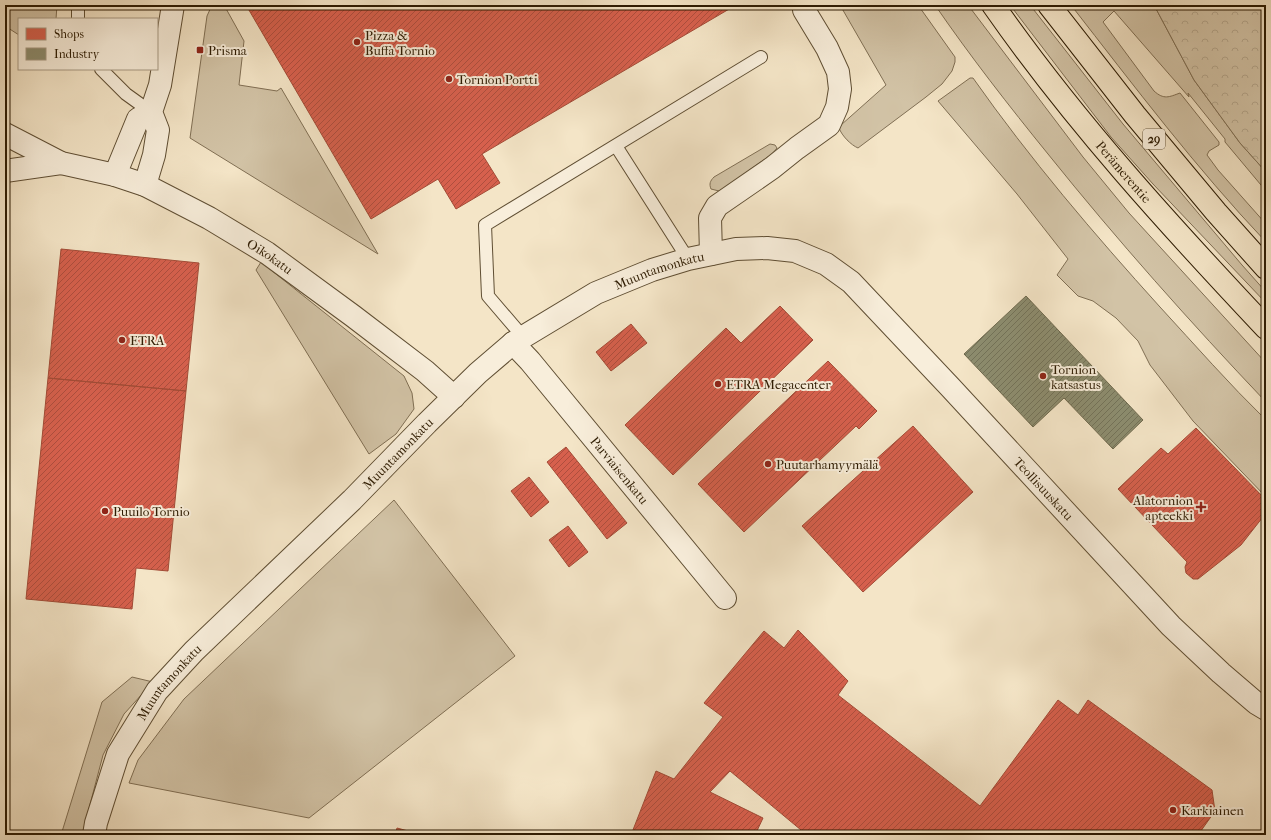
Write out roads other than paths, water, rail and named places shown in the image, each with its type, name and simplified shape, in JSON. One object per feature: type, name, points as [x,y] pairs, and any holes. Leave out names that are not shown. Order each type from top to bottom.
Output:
[{"type":"highway","name":"Perämerentie","points":[[993,5],[1018,40],[1100,146],[1184,240],[1266,328]]},
{"type":"highway","name":"29","points":[[1049,5],[1135,115],[1216,212],[1266,268]]},
{"type":"street","points":[[145,185],[154,155],[158,130],[151,112],[160,85],[173,5]]},
{"type":"street","points":[[711,254],[710,218],[717,206],[772,168],[829,125],[837,107],[840,89],[838,72],[827,48],[804,10]]},
{"type":"street","points":[[115,175],[138,119],[151,112]]},
{"type":"street","name":"Oikokatu","points":[[5,134],[61,163],[115,175],[145,185],[209,218],[267,253],[359,320],[425,371],[454,396]]},
{"type":"street","name":"Oikokatu","points":[[5,171],[61,163]]},
{"type":"street","name":"Muuntamonkatu","points":[[94,835],[96,822],[118,754],[157,691],[194,651],[352,500],[454,396],[478,373],[518,340],[596,293],[652,270],[688,259],[736,249],[767,248],[795,251],[826,264]]},
{"type":"street","name":"Teollisuuskatu","points":[[826,264],[851,282],[1171,626],[1221,673],[1256,703],[1266,709]]},
{"type":"street","name":"Parviaisenkatu","points":[[518,340],[530,360],[725,598]]},
{"type":"lane","points":[[78,5],[78,18]]},
{"type":"lane","points":[[518,340],[488,296],[485,225],[762,57]]},
{"type":"lane","points":[[101,70],[126,94],[151,112]]},
{"type":"lane","points":[[616,146],[688,259]]},
{"type":"place","name":"Pizza & Buffa Tornio","points":[[357,42]]},
{"type":"place","name":"Prisma","points":[[200,50]]},
{"type":"place","name":"Tornion Portti","points":[[449,79]]},
{"type":"place","name":"ETRA","points":[[122,340]]},
{"type":"place","name":"Tornion katsastus","points":[[1043,376]]},
{"type":"place","name":"ETRA Megacenter","points":[[718,384]]},
{"type":"place","name":"Puutarhamyymälä","points":[[768,464]]},
{"type":"place","name":"Alatornion apteekki","points":[[1201,507]]},
{"type":"place","name":"Puuilo Tornio","points":[[105,511]]},
{"type":"place","name":"Karkiainen","points":[[1173,810]]}]
